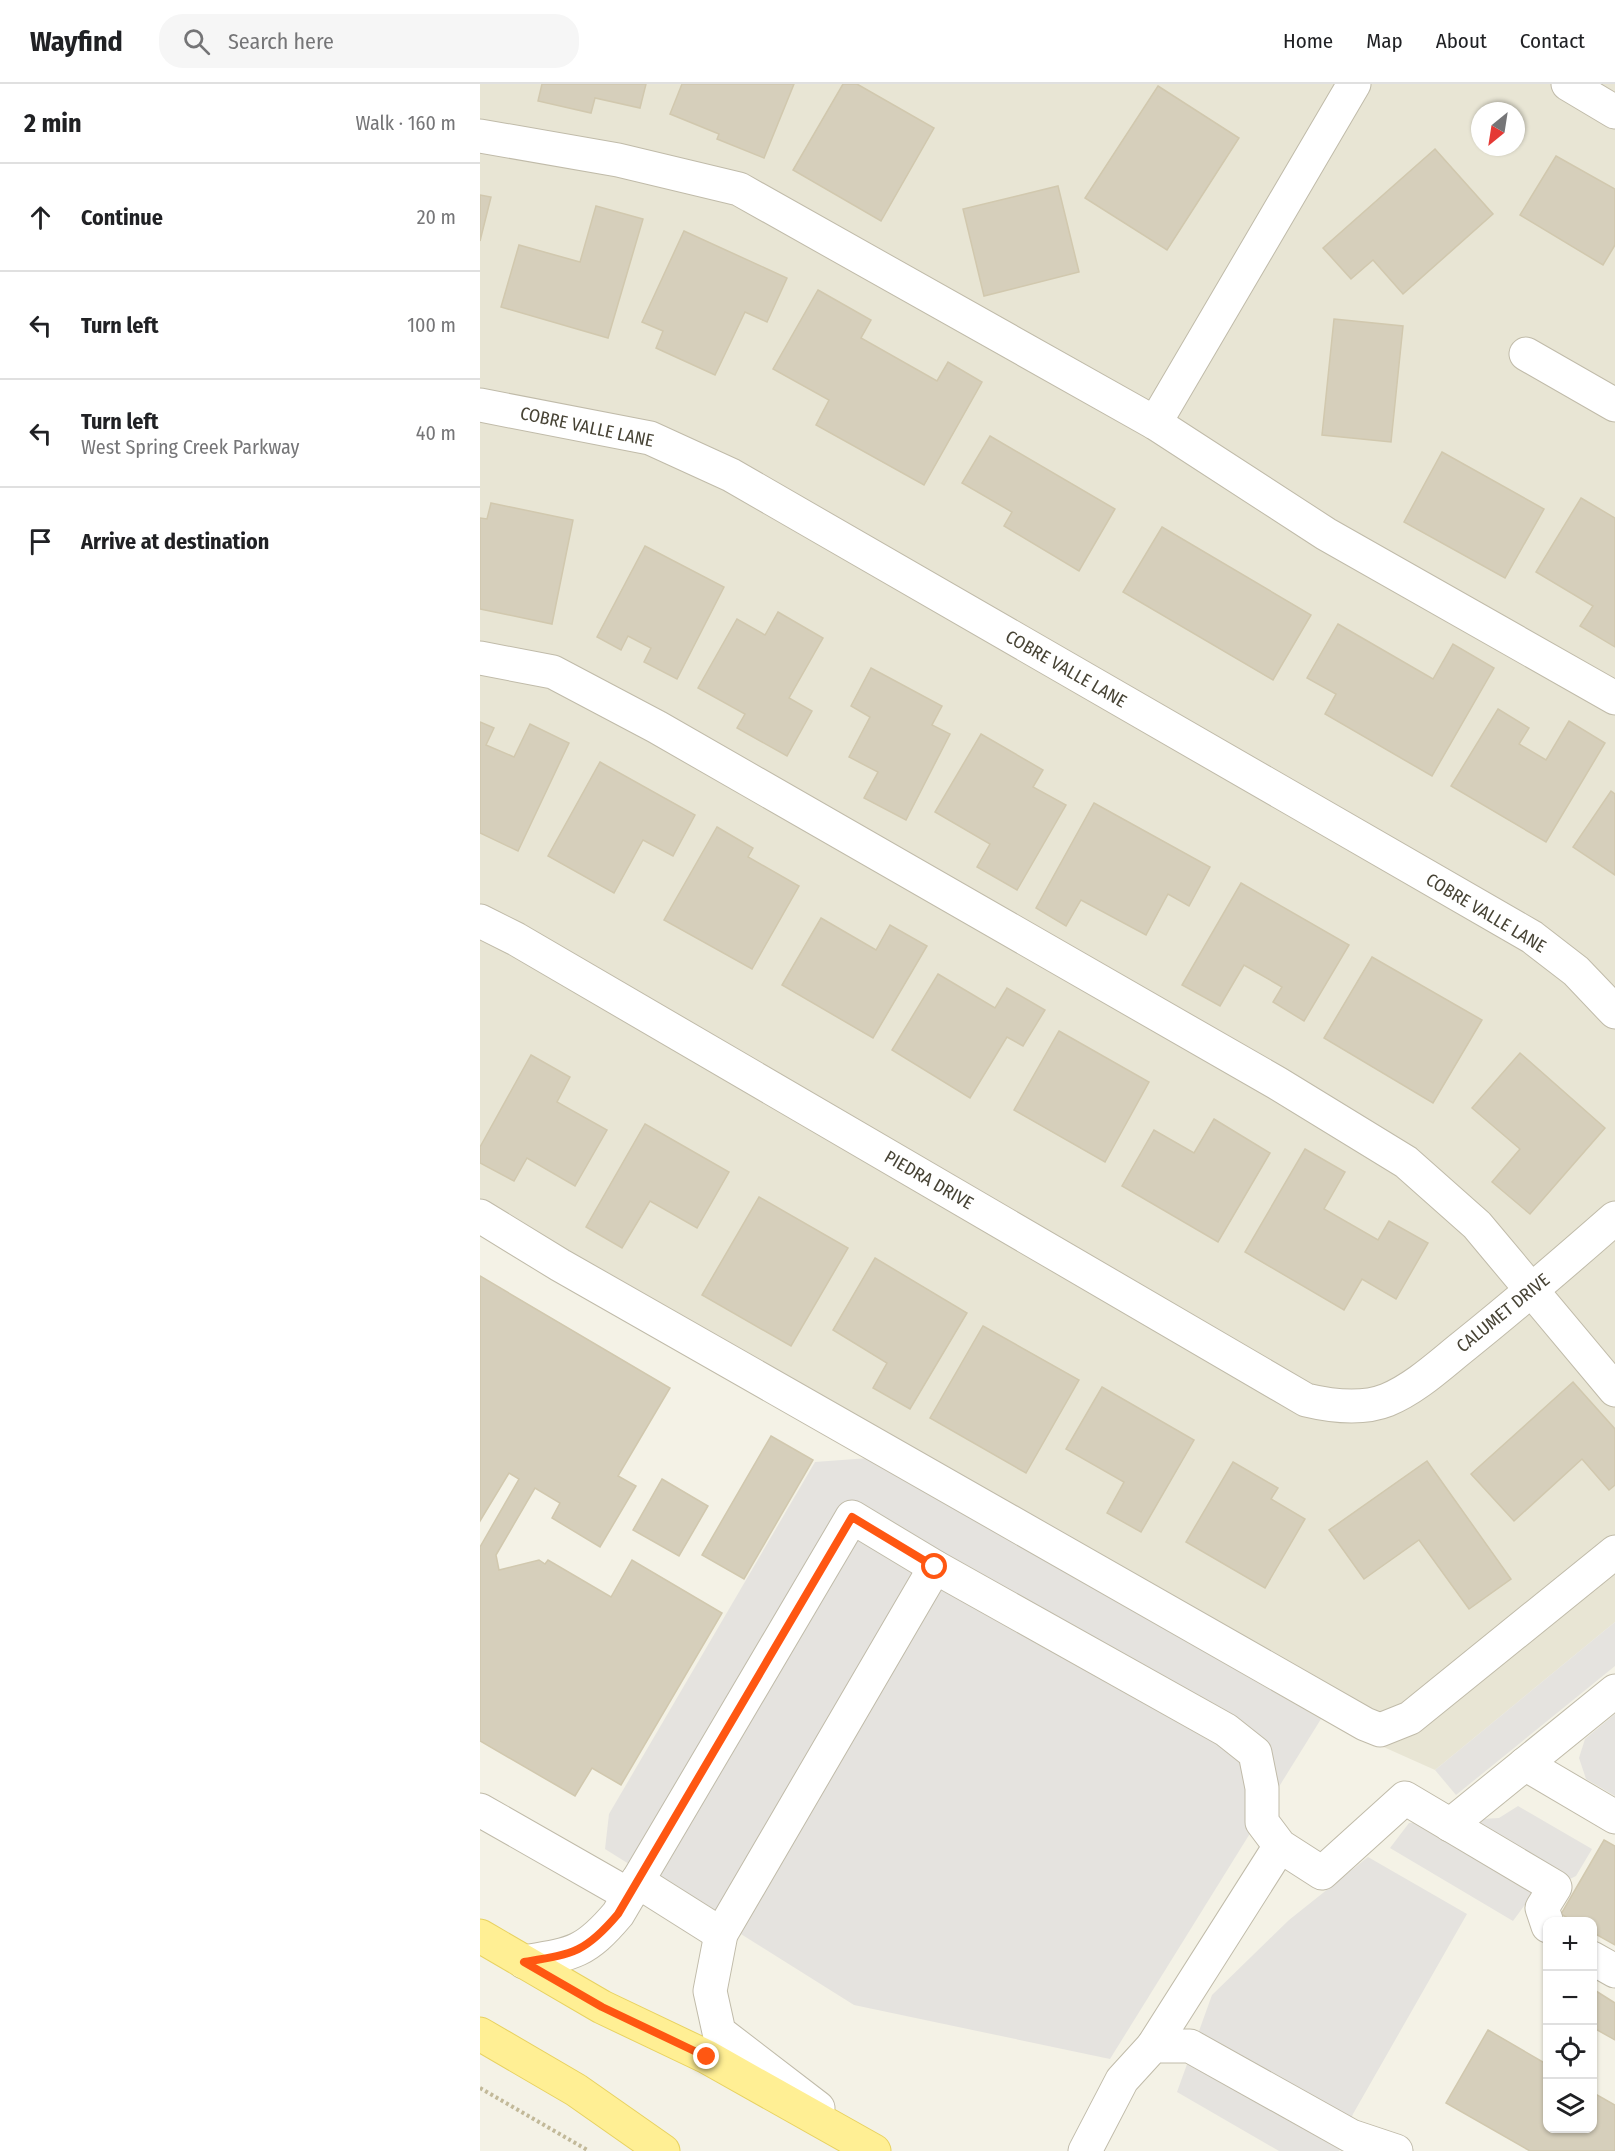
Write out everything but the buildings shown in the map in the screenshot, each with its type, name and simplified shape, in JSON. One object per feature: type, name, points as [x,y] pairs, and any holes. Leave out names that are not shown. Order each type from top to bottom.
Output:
[{"type":"main road","points":[[480,1936],[602,2007],[707,2057],[874,2151]]},
{"type":"main road","points":[[480,2034],[576,2090],[663,2151]]},
{"type":"street","points":[[1155,423],[1354,84]]},
{"type":"street","points":[[1568,84],[1615,111]]},
{"type":"street","points":[[480,136],[618,160],[739,189],[1155,423],[1326,534],[1615,698]]},
{"type":"street","points":[[1526,354],[1615,405]]},
{"type":"street","name":"COBRE VALLE LANE","points":[[480,405],[650,438],[731,475],[1532,937],[1576,971],[1615,1012]]},
{"type":"street","points":[[480,658],[553,672],[657,727],[1277,1083],[1406,1162],[1477,1225],[1615,1390]]},
{"type":"street","name":"PIEDRA DRIVE","points":[[480,921],[516,939],[1306,1400],[1331,1406],[1352,1406],[1386,1401]]},
{"type":"street","points":[[480,1216],[840,1425],[1365,1724],[1380,1730],[1410,1718],[1615,1552]]},
{"type":"street","name":"CALUMET DRIVE","points":[[1386,1401],[1421,1380],[1533,1290],[1615,1218]]},
{"type":"street","points":[[524,1962],[571,1954],[600,1936],[618,1914],[852,1517],[935,1567],[1226,1730],[1255,1753],[1262,1788],[1262,1822],[1280,1846],[1322,1873],[1405,1798],[1555,1887],[1542,1908],[1545,1917]]},
{"type":"street","points":[[874,2151],[719,2032],[711,1991],[721,1934],[935,1567]]},
{"type":"street","points":[[1450,1825],[1615,1691]]},
{"type":"street","points":[[1525,1764],[1615,1817]]},
{"type":"street","points":[[480,1810],[721,1934]]},
{"type":"street","points":[[1085,2151],[1122,2080],[1153,2046],[1280,1846]]},
{"type":"street","points":[[1597,1960],[1615,1971]]},
{"type":"street","points":[[1153,2046],[1190,2046],[1351,2136],[1396,2151]]},
{"type":"path","points":[[480,2088],[589,2151]]},
{"type":"shaded area","points":[[480,84],[1615,84],[1615,1622],[1435,1770],[1321,1719],[480,1233]]},
{"type":"shaded area","points":[[869,1458],[1321,1719],[1110,2059],[854,2005],[605,1849],[609,1814],[815,1462]]},
{"type":"shaded area","points":[[1615,1622],[1615,1666],[1456,1795],[1435,1770]]},
{"type":"shaded area","points":[[1615,1714],[1615,1796],[1586,1779],[1579,1758],[1585,1739]]},
{"type":"shaded area","points":[[1518,1806],[1592,1849],[1576,1876],[1529,1899],[1513,1921],[1390,1848],[1409,1823],[1499,1818]]},
{"type":"shaded area","points":[[1368,1857],[1467,1914],[1353,2114],[1339,2151],[1279,2151],[1177,2092],[1212,1995],[1289,1920]]},
{"type":"route","points":[[707,2057],[602,2007],[524,1962],[571,1954],[600,1936],[618,1914],[852,1517],[935,1567]]}]
